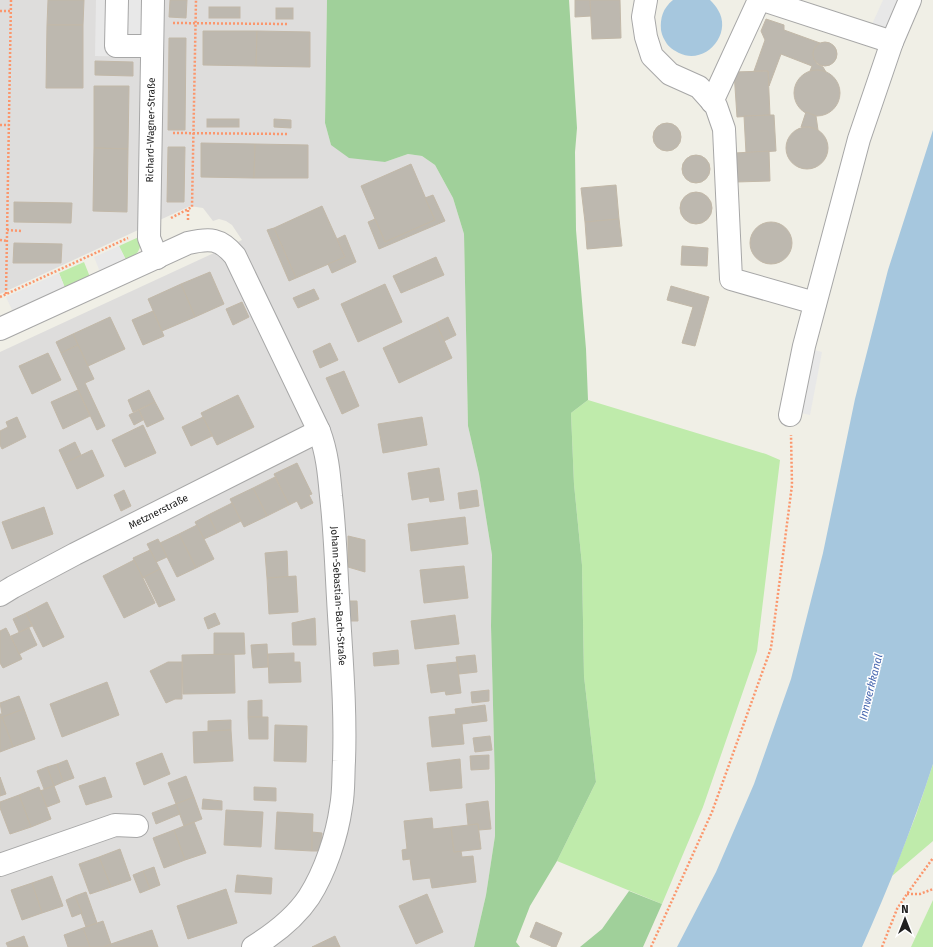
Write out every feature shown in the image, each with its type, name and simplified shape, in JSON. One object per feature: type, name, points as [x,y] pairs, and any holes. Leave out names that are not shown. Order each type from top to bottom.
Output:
[{"type":"street","points":[[117,0],[116,46],[152,46]]},
{"type":"street","name":"Richard-Wagner-Straße","points":[[153,0],[149,238],[157,258]]},
{"type":"street","points":[[646,0],[643,17],[646,37],[652,56],[670,74],[699,87],[716,106],[724,129],[731,279],[815,303]]},
{"type":"street","points":[[712,102],[758,0]]},
{"type":"street","points":[[763,0],[892,42]]},
{"type":"street","points":[[790,415],[804,346],[859,139],[892,42],[910,0]]},
{"type":"street","name":"Johann-Sebastian-Bach-Straße","points":[[157,258],[188,243],[205,240],[218,241],[228,248],[235,256],[319,431],[327,459],[334,526],[344,728],[342,805],[339,821],[327,860],[309,897],[299,910],[286,922],[263,941],[253,947]]},
{"type":"street","points":[[0,329],[157,258]]},
{"type":"street","name":"Metznerstraße","points":[[0,595],[75,554],[319,431]]},
{"type":"street","points":[[0,865],[115,824],[137,826]]},
{"type":"path","points":[[6,294],[11,0]]},
{"type":"path","points":[[0,297],[192,207],[196,0]]},
{"type":"path","points":[[0,11],[10,11]]},
{"type":"path","points":[[153,22],[288,24]]},
{"type":"path","points":[[0,125],[9,125]]},
{"type":"path","points":[[151,133],[288,134]]},
{"type":"path","points":[[7,230],[21,231]]},
{"type":"path","points":[[0,240],[7,241]]},
{"type":"path","points":[[651,947],[712,812],[771,648],[792,485],[790,415]]},
{"type":"path","points":[[882,947],[897,910],[933,858]]},
{"type":"path","points":[[907,894],[920,894],[933,889]]},
{"type":"shaded area","points":[[0,0],[327,0],[325,123],[331,145],[385,162],[408,154],[422,156],[435,165],[453,198],[464,234],[468,426],[479,474],[492,555],[491,626],[495,836],[486,895],[474,947],[0,947],[0,352],[242,240],[232,225],[226,221],[219,219],[213,221],[203,208],[190,206],[0,294]]},
{"type":"shaded area","points":[[96,0],[145,0],[144,57],[95,56]]},
{"type":"shaded area","points":[[883,0],[899,0],[882,36],[869,31]]},
{"type":"shaded area","points":[[119,246],[126,260],[100,272],[94,257]]},
{"type":"shaded area","points":[[59,273],[65,288],[13,312],[6,297]]},
{"type":"shaded area","points":[[805,348],[822,352],[810,415],[793,411]]},
{"type":"green space","points":[[327,0],[569,0],[577,128],[575,152],[576,230],[586,349],[588,400],[571,413],[574,484],[582,565],[584,676],[596,782],[557,861],[530,906],[516,942],[520,947],[474,947],[486,895],[495,836],[491,626],[492,555],[479,474],[468,426],[464,234],[453,198],[435,165],[422,156],[408,154],[385,162],[349,158],[331,145],[325,123]]},
{"type":"green space","points":[[141,236],[140,248],[134,256],[126,260],[119,246]]},
{"type":"green space","points":[[84,262],[90,277],[65,288],[59,273]]},
{"type":"green space","points":[[588,400],[766,454],[780,460],[757,651],[703,807],[662,904],[557,861],[596,782],[584,676],[582,565],[574,484],[571,413]]},
{"type":"green space","points":[[933,764],[933,841],[892,876],[916,815]]},
{"type":"green space","points":[[629,891],[662,904],[643,947],[580,947],[602,929]]},
{"type":"green space","points":[[933,900],[933,947],[911,947]]},
{"type":"water","points":[[673,0],[710,0],[718,10],[722,19],[722,29],[719,38],[707,51],[698,55],[689,56],[679,53],[667,44],[661,32],[661,21],[665,10]]},
{"type":"water","name":"Innwerkkanal","points":[[933,130],[933,764],[900,856],[862,947],[677,947],[716,872],[754,784],[791,679],[823,553],[855,399],[888,270]]},
{"type":"building","points":[[48,0],[84,0],[83,25],[47,25]]},
{"type":"building","points":[[170,0],[187,0],[186,18],[169,17]]},
{"type":"building","points":[[575,0],[590,0],[591,16],[575,17]]},
{"type":"building","points":[[590,0],[620,0],[621,38],[592,39]]},
{"type":"building","points":[[209,7],[240,7],[240,18],[209,18]]},
{"type":"building","points":[[276,8],[293,8],[293,19],[276,19]]},
{"type":"building","points":[[766,19],[784,25],[784,30],[820,43],[815,47],[813,53],[814,59],[826,72],[818,70],[810,71],[812,66],[781,54],[769,86],[768,71],[754,71],[765,40],[761,31]]},
{"type":"building","points":[[47,25],[83,25],[83,88],[46,88]]},
{"type":"building","points":[[203,31],[257,31],[256,66],[203,65]]},
{"type":"building","points":[[257,31],[310,32],[310,67],[256,66]]},
{"type":"building","points":[[169,38],[186,38],[185,130],[168,130]]},
{"type":"building","points":[[825,42],[834,45],[837,54],[834,63],[825,66],[816,63],[813,54],[816,45]]},
{"type":"building","points":[[95,61],[133,62],[133,76],[95,75]]},
{"type":"building","points":[[817,70],[830,74],[836,80],[840,93],[836,106],[830,112],[817,116],[804,112],[798,106],[794,93],[798,80],[804,74]]},
{"type":"building","points":[[768,71],[770,115],[737,117],[734,72]]},
{"type":"building","points":[[94,86],[129,86],[128,149],[94,148]]},
{"type":"building","points":[[806,112],[816,116],[818,130],[810,127],[801,127]]},
{"type":"building","points":[[774,115],[776,151],[746,153],[744,116]]},
{"type":"building","points":[[207,119],[239,119],[239,127],[207,127]]},
{"type":"building","points":[[274,119],[291,120],[291,128],[274,127]]},
{"type":"building","points":[[667,123],[677,127],[681,137],[677,147],[667,151],[657,147],[653,137],[657,127]]},
{"type":"building","points":[[803,127],[811,127],[822,133],[828,144],[828,152],[822,163],[811,169],[803,169],[792,163],[786,152],[786,144],[792,133]]},
{"type":"building","points":[[201,143],[255,144],[254,178],[201,177]]},
{"type":"building","points":[[255,144],[308,145],[308,178],[254,178]]},
{"type":"building","points":[[168,147],[185,147],[184,202],[167,202]]},
{"type":"building","points":[[94,148],[128,149],[127,212],[93,211]]},
{"type":"building","points":[[769,151],[770,181],[736,182],[735,153]]},
{"type":"building","points":[[696,155],[706,159],[710,169],[706,179],[696,183],[686,179],[682,169],[686,159]]},
{"type":"building","points":[[411,164],[435,220],[385,242],[361,186]]},
{"type":"building","points":[[616,185],[619,219],[585,222],[581,188]]},
{"type":"building","points":[[696,192],[707,197],[712,208],[707,219],[696,224],[685,219],[680,208],[685,197]]},
{"type":"building","points":[[433,195],[445,221],[379,249],[368,222],[375,219],[385,242],[435,220],[425,198]]},
{"type":"building","points":[[14,202],[72,203],[71,223],[14,222]]},
{"type":"building","points":[[322,206],[345,257],[296,278],[274,228]]},
{"type":"building","points":[[619,219],[622,246],[587,249],[585,222]]},
{"type":"building","points":[[771,222],[786,228],[792,243],[786,258],[771,264],[756,258],[750,243],[756,228]]},
{"type":"building","points":[[274,228],[296,278],[289,281],[267,230]]},
{"type":"building","points":[[345,235],[356,262],[332,273],[328,264],[345,257],[337,239]]},
{"type":"building","points":[[14,243],[62,244],[61,263],[13,263]]},
{"type":"building","points":[[682,246],[708,248],[707,266],[681,265]]},
{"type":"building","points":[[436,257],[444,275],[401,293],[393,276]]},
{"type":"building","points":[[210,272],[224,304],[195,317],[181,284]]},
{"type":"building","points":[[181,284],[195,317],[162,331],[148,299]]},
{"type":"building","points":[[385,284],[402,322],[358,342],[341,304]]},
{"type":"building","points":[[671,286],[709,297],[695,346],[682,343],[693,307],[667,300]]},
{"type":"building","points":[[314,289],[319,299],[298,308],[293,298]]},
{"type":"building","points":[[242,302],[249,317],[233,325],[226,309]]},
{"type":"building","points":[[153,311],[164,336],[143,345],[132,320]]},
{"type":"building","points":[[110,317],[125,349],[88,366],[73,334]]},
{"type":"building","points":[[448,317],[456,335],[444,341],[436,323]]},
{"type":"building","points":[[436,323],[452,358],[399,383],[383,348]]},
{"type":"building","points":[[73,334],[78,345],[61,353],[56,342]]},
{"type":"building","points":[[330,343],[338,360],[320,368],[313,351]]},
{"type":"building","points":[[78,345],[94,379],[85,383],[105,426],[97,430],[61,353]]},
{"type":"building","points":[[48,353],[61,380],[32,394],[19,366]]},
{"type":"building","points":[[344,371],[359,406],[342,414],[326,378]]},
{"type":"building","points":[[78,390],[90,416],[63,429],[51,402]]},
{"type":"building","points":[[149,390],[155,402],[133,412],[128,400]]},
{"type":"building","points":[[238,395],[254,427],[217,445],[201,413]]},
{"type":"building","points":[[155,402],[164,419],[147,427],[139,410]]},
{"type":"building","points":[[139,410],[143,420],[134,425],[129,415]]},
{"type":"building","points":[[17,417],[26,437],[2,449],[0,445],[0,431],[8,427],[6,422]]},
{"type":"building","points":[[203,417],[212,436],[191,446],[182,427]]},
{"type":"building","points":[[422,417],[427,445],[383,453],[378,424]]},
{"type":"building","points":[[143,425],[156,453],[125,467],[112,440]]},
{"type":"building","points":[[75,442],[81,455],[65,463],[59,450]]},
{"type":"building","points":[[92,450],[104,476],[77,489],[65,463]]},
{"type":"building","points":[[297,463],[312,494],[309,495],[313,503],[301,509],[297,501],[289,505],[274,474]]},
{"type":"building","points":[[439,468],[444,500],[430,502],[429,497],[412,500],[408,473]]},
{"type":"building","points":[[275,477],[289,505],[267,516],[253,488]]},
{"type":"building","points":[[253,488],[267,516],[244,527],[230,499]]},
{"type":"building","points":[[124,490],[131,506],[121,511],[114,495]]},
{"type":"building","points":[[477,490],[479,506],[460,509],[458,493]]},
{"type":"building","points":[[232,503],[241,521],[217,533],[208,515]]},
{"type":"building","points":[[44,507],[53,534],[12,549],[2,522]]},
{"type":"building","points":[[208,515],[217,533],[204,539],[195,522]]},
{"type":"building","points":[[465,517],[468,544],[411,551],[408,524]]},
{"type":"building","points":[[197,525],[214,559],[196,568],[179,534]]},
{"type":"building","points":[[179,534],[196,568],[177,577],[160,543]]},
{"type":"building","points":[[348,536],[365,540],[365,572],[348,567]]},
{"type":"building","points":[[158,539],[167,557],[156,562],[147,544]]},
{"type":"building","points":[[150,550],[160,569],[143,578],[133,558]]},
{"type":"building","points":[[287,551],[288,577],[267,578],[265,553]]},
{"type":"building","points":[[134,560],[155,603],[124,618],[103,576]]},
{"type":"building","points":[[464,566],[468,598],[424,603],[420,570]]},
{"type":"building","points":[[160,569],[175,600],[159,607],[144,577]]},
{"type":"building","points":[[296,576],[298,612],[269,614],[267,578]]},
{"type":"building","points":[[348,601],[357,601],[358,621],[349,621]]},
{"type":"building","points":[[47,602],[64,637],[43,647],[26,613]]},
{"type":"building","points":[[26,613],[32,626],[19,632],[13,619]]},
{"type":"building","points":[[215,613],[220,624],[208,629],[204,618]]},
{"type":"building","points":[[455,615],[459,644],[415,649],[411,621]]},
{"type":"building","points":[[315,618],[316,645],[293,645],[292,623]]},
{"type":"building","points":[[6,628],[22,659],[3,668],[0,663],[0,631]]},
{"type":"building","points":[[29,628],[37,645],[19,654],[11,636]]},
{"type":"building","points":[[214,633],[244,633],[245,654],[214,655]]},
{"type":"building","points":[[267,644],[268,667],[253,668],[251,645]]},
{"type":"building","points":[[398,650],[399,664],[374,666],[373,653]]},
{"type":"building","points":[[294,653],[294,662],[300,662],[301,682],[269,683],[268,654]]},
{"type":"building","points":[[234,654],[235,693],[183,694],[182,655]]},
{"type":"building","points":[[475,655],[477,672],[459,674],[456,657]]},
{"type":"building","points":[[168,662],[182,662],[182,699],[175,699],[166,703],[150,671]]},
{"type":"building","points":[[457,662],[461,693],[446,695],[445,691],[431,693],[427,665]]},
{"type":"building","points":[[107,682],[119,715],[62,737],[50,704]]},
{"type":"building","points":[[489,690],[489,701],[472,703],[471,692]]},
{"type":"building","points":[[19,696],[24,709],[0,718],[0,714],[2,714],[0,703]]},
{"type":"building","points":[[262,700],[262,717],[248,717],[248,701]]},
{"type":"building","points":[[485,705],[487,721],[462,724],[464,744],[432,747],[429,717],[456,714],[455,709]]},
{"type":"building","points":[[24,709],[35,739],[13,747],[2,717]]},
{"type":"building","points":[[2,717],[13,747],[0,752],[0,718]]},
{"type":"building","points":[[248,717],[268,717],[268,739],[249,739]]},
{"type":"building","points":[[231,720],[231,730],[208,731],[208,721]]},
{"type":"building","points":[[275,725],[307,726],[306,762],[274,761]]},
{"type":"building","points":[[231,730],[233,761],[194,763],[193,732]]},
{"type":"building","points":[[490,736],[492,750],[475,752],[473,738]]},
{"type":"building","points":[[162,753],[170,774],[144,785],[136,763]]},
{"type":"building","points":[[489,755],[489,769],[471,770],[470,756]]},
{"type":"building","points":[[460,759],[462,788],[430,791],[427,763]]},
{"type":"building","points":[[67,760],[74,778],[63,782],[57,764]]},
{"type":"building","points":[[57,764],[63,782],[54,786],[47,767]]},
{"type":"building","points":[[47,767],[54,786],[44,789],[37,771]]},
{"type":"building","points":[[186,776],[194,797],[176,804],[168,783]]},
{"type":"building","points":[[0,777],[6,794],[0,796]]},
{"type":"building","points":[[105,777],[112,797],[86,805],[79,786]]},
{"type":"building","points":[[54,786],[60,802],[47,807],[40,791]]},
{"type":"building","points":[[39,787],[51,819],[31,827],[19,795]]},
{"type":"building","points":[[254,787],[276,788],[276,801],[254,800]]},
{"type":"building","points":[[19,795],[31,827],[10,834],[0,808],[0,802]]},
{"type":"building","points":[[194,797],[202,819],[184,826],[176,804]]},
{"type":"building","points":[[203,799],[222,801],[222,810],[202,809]]},
{"type":"building","points":[[488,801],[491,829],[479,830],[478,824],[468,825],[466,804]]},
{"type":"building","points":[[176,804],[180,814],[156,824],[152,813]]},
{"type":"building","points":[[226,810],[263,812],[261,847],[224,845]]},
{"type":"building","points":[[277,812],[313,814],[312,851],[275,849]]},
{"type":"building","points":[[432,818],[433,829],[451,827],[454,852],[461,851],[462,857],[473,856],[476,882],[432,888],[430,878],[413,880],[410,859],[403,860],[402,850],[407,849],[404,821]]},
{"type":"building","points":[[194,822],[206,853],[185,860],[174,830]]},
{"type":"building","points":[[478,824],[481,849],[454,852],[451,827]]},
{"type":"building","points":[[174,830],[185,860],[164,868],[153,838]]},
{"type":"building","points":[[312,832],[322,833],[321,851],[312,851]]},
{"type":"building","points":[[120,849],[131,880],[111,887],[99,857]]},
{"type":"building","points":[[99,857],[111,887],[90,894],[79,864]]},
{"type":"building","points":[[154,867],[160,885],[150,889],[143,871]]},
{"type":"building","points":[[143,871],[150,889],[140,893],[133,875]]},
{"type":"building","points":[[237,875],[272,878],[271,894],[235,892]]},
{"type":"building","points":[[52,876],[63,906],[42,913],[32,883]]},
{"type":"building","points":[[32,883],[42,913],[22,920],[11,890]]},
{"type":"building","points":[[226,889],[237,923],[188,939],[177,906]]},
{"type":"building","points":[[86,892],[97,923],[86,927],[75,896]]},
{"type":"building","points":[[427,894],[443,932],[416,944],[399,906]]},
{"type":"building","points":[[75,896],[82,913],[72,917],[66,900]]},
{"type":"building","points":[[103,921],[111,944],[104,947],[90,947],[83,928]]},
{"type":"building","points":[[536,922],[562,933],[556,947],[530,937]]},
{"type":"building","points":[[83,928],[90,947],[68,947],[64,935]]},
{"type":"building","points":[[152,930],[158,947],[104,947],[111,944]]},
{"type":"building","points":[[24,936],[28,947],[8,947],[6,943]]},
{"type":"building","points":[[335,936],[340,947],[312,947]]}]
